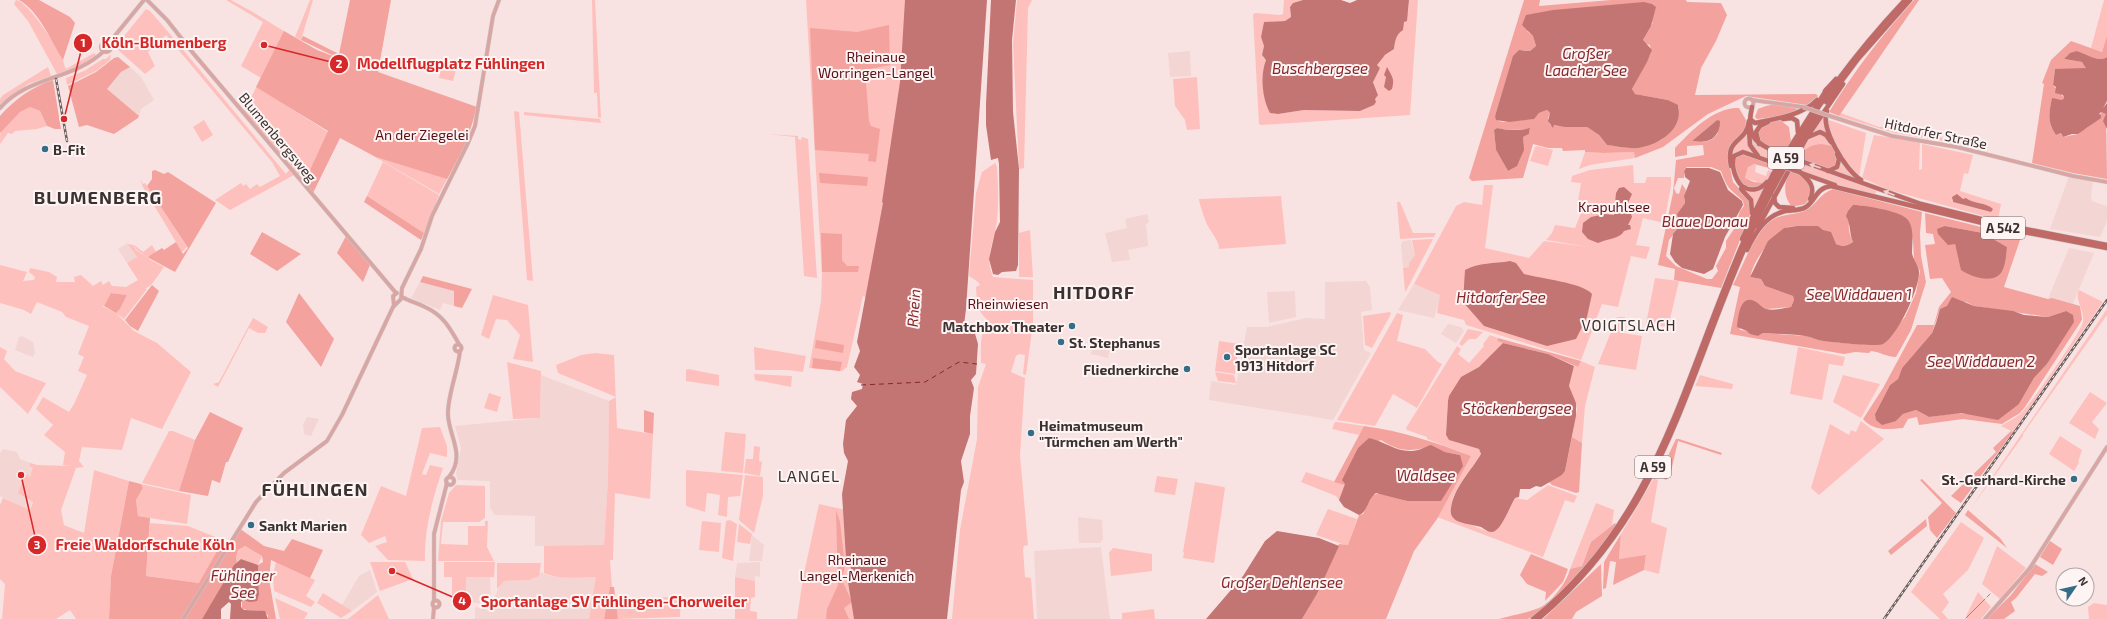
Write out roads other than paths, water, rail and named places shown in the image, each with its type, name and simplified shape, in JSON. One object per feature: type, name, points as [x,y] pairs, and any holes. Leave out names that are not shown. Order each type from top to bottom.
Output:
[{"type":"highway","name":"A 59","points":[[1533,619],[1565,590],[1588,566],[1614,533],[1633,504],[1669,432],[1753,221],[1780,169],[1820,106],[1867,44],[1905,0]]},
{"type":"highway","name":"A 59","points":[[1538,619],[1566,594],[1591,567],[1617,535],[1636,505],[1672,434],[1728,285],[1759,216],[1784,170],[1822,108],[1858,59],[1910,0]]},
{"type":"highway","points":[[1750,121],[1758,122],[1803,110],[1814,103],[1867,44]]},
{"type":"highway","points":[[1728,285],[1774,194],[1807,137],[1858,59]]},
{"type":"highway","points":[[1728,285],[1752,216],[1773,174],[1827,89]]},
{"type":"highway","points":[[1833,99],[1825,116],[1826,126],[1846,166],[1856,177],[1867,184]]},
{"type":"highway","points":[[1750,107],[1750,145],[1754,152],[1761,158]]},
{"type":"highway","points":[[1759,144],[1756,132],[1760,126],[1767,122],[1792,118],[1798,123],[1797,134]]},
{"type":"highway","points":[[1750,121],[1753,137],[1759,144]]},
{"type":"highway","points":[[1750,121],[1746,131],[1732,146],[1729,154],[1735,182],[1751,200],[1752,216]]},
{"type":"highway","points":[[1807,137],[1814,133],[1820,132],[1829,139],[1839,159],[1837,167],[1828,171]]},
{"type":"highway","name":"A 542","points":[[1759,144],[1782,154],[1911,201],[2033,231],[2107,245]]},
{"type":"highway","points":[[1761,158],[1743,152],[1734,156],[1733,164],[1740,184],[1747,189],[1758,189],[1765,184],[1773,174]]},
{"type":"highway","name":"A 542","points":[[1761,158],[1848,189],[2003,228],[2107,248]]},
{"type":"highway","points":[[1774,194],[1775,203],[1781,207],[1796,207],[1806,204],[1811,198],[1812,188],[1808,180],[1800,172]]},
{"type":"highway","points":[[1753,238],[1767,220],[1779,213],[1806,207],[1823,188],[1830,186],[1848,189]]},
{"type":"main road","name":"Blumenbergsweg","points":[[147,0],[167,20],[198,59],[398,296]]},
{"type":"main road","points":[[183,619],[256,502],[284,473],[327,441],[342,415],[421,249],[441,195],[468,143],[474,126],[493,16],[499,0]]},
{"type":"main road","points":[[104,51],[102,45],[104,43],[109,43],[142,1]]},
{"type":"main road","points":[[0,108],[25,88],[43,80],[80,69],[104,51],[110,50],[111,47],[109,43]]},
{"type":"main road","points":[[1752,100],[1750,107],[1744,104],[1745,101],[1752,100]]},
{"type":"main road","name":"Hitdorfer Straße","points":[[1752,100],[1803,107],[1892,136],[1957,147],[2073,176],[2107,182]]},
{"type":"main road","name":"Hitdorfer Straße","points":[[1750,107],[1761,102]]},
{"type":"main road","points":[[398,296],[427,308],[439,315],[450,327],[458,344],[455,349],[459,351],[448,411],[448,420],[457,448],[453,470],[434,534],[435,594],[436,601],[440,604],[435,607]]},
{"type":"main road","points":[[1985,619],[2030,568],[2107,447]]},
{"type":"main road","points":[[449,484],[454,482],[450,477]]},
{"type":"main road","points":[[433,619],[435,607],[432,604],[436,601]]},
{"type":"water","name":"Rhein","points":[[905,0],[987,0],[964,325],[974,330],[978,344],[976,374],[971,380],[974,388],[970,416],[970,434],[961,461],[964,482],[961,490],[947,619],[854,619],[848,582],[852,578],[851,568],[846,558],[842,494],[848,461],[844,453],[843,444],[846,420],[857,406],[851,399],[852,392],[862,389],[863,384],[857,382],[860,375],[854,367],[860,351],[857,342],[883,203],[900,82]]},
{"type":"water","points":[[991,0],[1016,0],[1012,40],[1013,112],[1019,169],[1018,265],[1016,271],[1002,272],[998,275],[993,274],[989,259],[995,232],[1000,222],[999,164],[998,158],[991,160],[986,125]]},
{"type":"water","name":"Buschbergsee","points":[[1303,0],[1341,0],[1350,3],[1357,0],[1409,0],[1407,21],[1404,22],[1403,30],[1396,38],[1394,49],[1385,55],[1377,65],[1380,68],[1373,82],[1378,95],[1375,99],[1376,102],[1374,105],[1360,111],[1304,110],[1278,114],[1270,113],[1265,101],[1263,86],[1263,72],[1266,60],[1262,55],[1264,46],[1261,37],[1264,22],[1285,21],[1291,17],[1290,7],[1293,3]]},
{"type":"water","name":"Großer Laacher See","points":[[1644,2],[1652,4],[1656,7],[1651,26],[1643,40],[1652,50],[1632,89],[1635,94],[1668,100],[1678,105],[1679,114],[1677,121],[1674,128],[1668,134],[1646,146],[1627,148],[1607,145],[1599,135],[1587,127],[1565,127],[1554,125],[1553,128],[1548,121],[1550,113],[1547,110],[1539,113],[1534,119],[1509,122],[1496,120],[1495,116],[1513,56],[1519,50],[1530,51],[1536,46],[1533,36],[1522,25],[1526,15],[1553,10]]},
{"type":"water","points":[[2077,51],[2096,59],[2104,59],[2107,57],[2107,101],[2103,108],[2107,103],[2107,129],[2103,121],[2106,114],[2101,112],[2099,114],[2101,115],[2101,118],[2078,134],[2063,137],[2061,133],[2056,135],[2050,122],[2052,98],[2062,100],[2064,98],[2063,95],[2055,93],[2056,87],[2053,85],[2055,69],[2086,68],[2082,62],[2064,59],[2070,53]]},
{"type":"water","points":[[1387,67],[1393,80],[1392,89],[1389,91],[1384,87],[1386,77],[1384,75]]},
{"type":"water","points":[[1717,120],[1720,121],[1718,132],[1712,139],[1703,142],[1692,141]]},
{"type":"water","points":[[1497,128],[1515,130],[1530,128],[1529,134],[1523,137],[1524,150],[1517,166],[1508,171],[1496,150],[1494,130]]},
{"type":"water","name":"Blaue Donau","points":[[1686,168],[1709,168],[1720,172],[1728,190],[1742,201],[1743,205],[1725,237],[1713,269],[1704,274],[1682,268],[1675,262],[1670,254],[1673,234],[1679,227],[1677,214],[1685,203],[1684,196],[1690,181],[1685,177],[1684,171]]},
{"type":"water","name":"Krapuhlsee","points":[[1624,187],[1632,194],[1628,203],[1632,217],[1628,225],[1630,225],[1631,229],[1624,231],[1619,236],[1598,243],[1588,239],[1582,232],[1583,223],[1591,217],[1605,214],[1614,215],[1616,193],[1619,188]]},
{"type":"water","points":[[1957,194],[1963,199],[1966,198],[1987,205],[1993,209],[1991,212],[1953,202],[1952,197]]},
{"type":"water","name":"See Widdauen 1","points":[[1853,205],[1872,207],[1902,215],[1911,225],[1912,253],[1919,270],[1918,279],[1916,289],[1907,311],[1889,340],[1883,344],[1872,345],[1823,341],[1807,336],[1763,333],[1758,336],[1750,334],[1747,331],[1737,327],[1740,310],[1744,302],[1747,300],[1753,300],[1762,307],[1772,310],[1791,307],[1794,300],[1793,296],[1765,286],[1761,279],[1750,277],[1768,241],[1784,228],[1797,226],[1818,226],[1823,230],[1831,232],[1836,244],[1845,246],[1853,242],[1849,222],[1846,216]]},
{"type":"water","points":[[1945,226],[1983,233],[2007,247],[2005,264],[2000,274],[1990,279],[1977,277],[1961,270],[1955,244],[1948,245],[1938,234],[1937,229]]},
{"type":"water","name":"Hitdorfer See","points":[[1510,261],[1516,263],[1524,274],[1571,284],[1587,290],[1592,294],[1587,317],[1576,339],[1547,346],[1484,326],[1463,302],[1465,270],[1481,264]]},
{"type":"water","name":"See Widdauen 2","points":[[1952,297],[1974,306],[2013,311],[2024,315],[2048,317],[2066,311],[2073,315],[2074,322],[2047,364],[2034,378],[2019,404],[1998,420],[1961,413],[1929,417],[1916,410],[1903,414],[1896,421],[1882,425],[1876,420],[1875,414],[1890,385],[1898,379],[1902,368],[1932,333],[1940,309],[1947,306]]},
{"type":"water","name":"Stöckenbergsee","points":[[1503,343],[1548,354],[1574,366],[1569,386],[1576,403],[1576,416],[1565,471],[1562,475],[1541,487],[1536,486],[1530,489],[1520,489],[1519,497],[1515,498],[1501,525],[1498,529],[1491,532],[1481,527],[1461,522],[1453,518],[1451,514],[1453,500],[1459,486],[1481,454],[1479,449],[1449,440],[1446,435],[1448,401],[1449,396],[1461,377],[1479,367]]},
{"type":"water","name":"Waldsee","points":[[1369,438],[1406,451],[1417,450],[1431,445],[1445,452],[1460,455],[1463,466],[1441,501],[1407,501],[1376,493],[1371,498],[1364,511],[1359,515],[1344,507],[1339,500],[1345,484],[1342,480],[1358,448]]},
{"type":"water","name":"Großer Dehlensee","points":[[1277,531],[1319,538],[1339,546],[1317,594],[1302,619],[1206,619],[1243,576],[1265,541]]},
{"type":"water","name":"Fühlinger See","points":[[241,559],[258,565],[259,595],[257,601],[250,602],[243,600],[241,602],[241,607],[244,610],[265,611],[268,619],[230,619],[231,604],[229,602],[221,609],[221,619],[202,619],[234,565]]},
{"type":"waterway","points":[[1987,597],[1990,594]]},
{"type":"waterway","points":[[1966,618],[1985,599]]},
{"type":"railway","points":[[56,79],[67,141]]},
{"type":"railway","points":[[1884,619],[2107,300]]},
{"type":"place","name":"Modellflugplatz Fühlingen","points":[[264,45]]},
{"type":"place","name":"Köln-Blumenberg","points":[[64,119]]},
{"type":"place","name":"B-Fit","points":[[45,149]]},
{"type":"place","name":"Matchbox Theater","points":[[1072,326]]},
{"type":"place","name":"St. Stephanus","points":[[1061,342]]},
{"type":"place","name":"Sportanlage SC 1913 Hitdorf","points":[[1227,357]]},
{"type":"place","name":"Fliednerkirche","points":[[1187,369]]},
{"type":"place","name":"Heimatmuseum \"Türmchen am Werth\"","points":[[1031,433]]},
{"type":"place","name":"Freie Waldorfschule Köln","points":[[21,475]]},
{"type":"place","name":"St.-Gerhard-Kirche","points":[[2074,479]]},
{"type":"place","name":"Sankt Marien","points":[[251,525]]},
{"type":"place","name":"Sportanlage SV Fühlingen-Chorweiler","points":[[392,571]]},
{"type":"district","name":"BLUMENBERG","points":[[98,197]]},
{"type":"district","name":"HITDORF","points":[[1094,292]]},
{"type":"district","name":"VOIGTSLACH","points":[[1629,325]]},
{"type":"district","name":"LANGEL","points":[[809,475]]},
{"type":"district","name":"FÜHLINGEN","points":[[315,489]]},
{"type":"park label","name":"Rheinaue Worringen-Langel","points":[[876,64]]},
{"type":"park label","name":"An der Ziegelei","points":[[422,134]]},
{"type":"park label","name":"Rheinwiesen","points":[[1008,303]]},
{"type":"park label","name":"Rheinaue Langel-Merkenich","points":[[857,568]]}]
